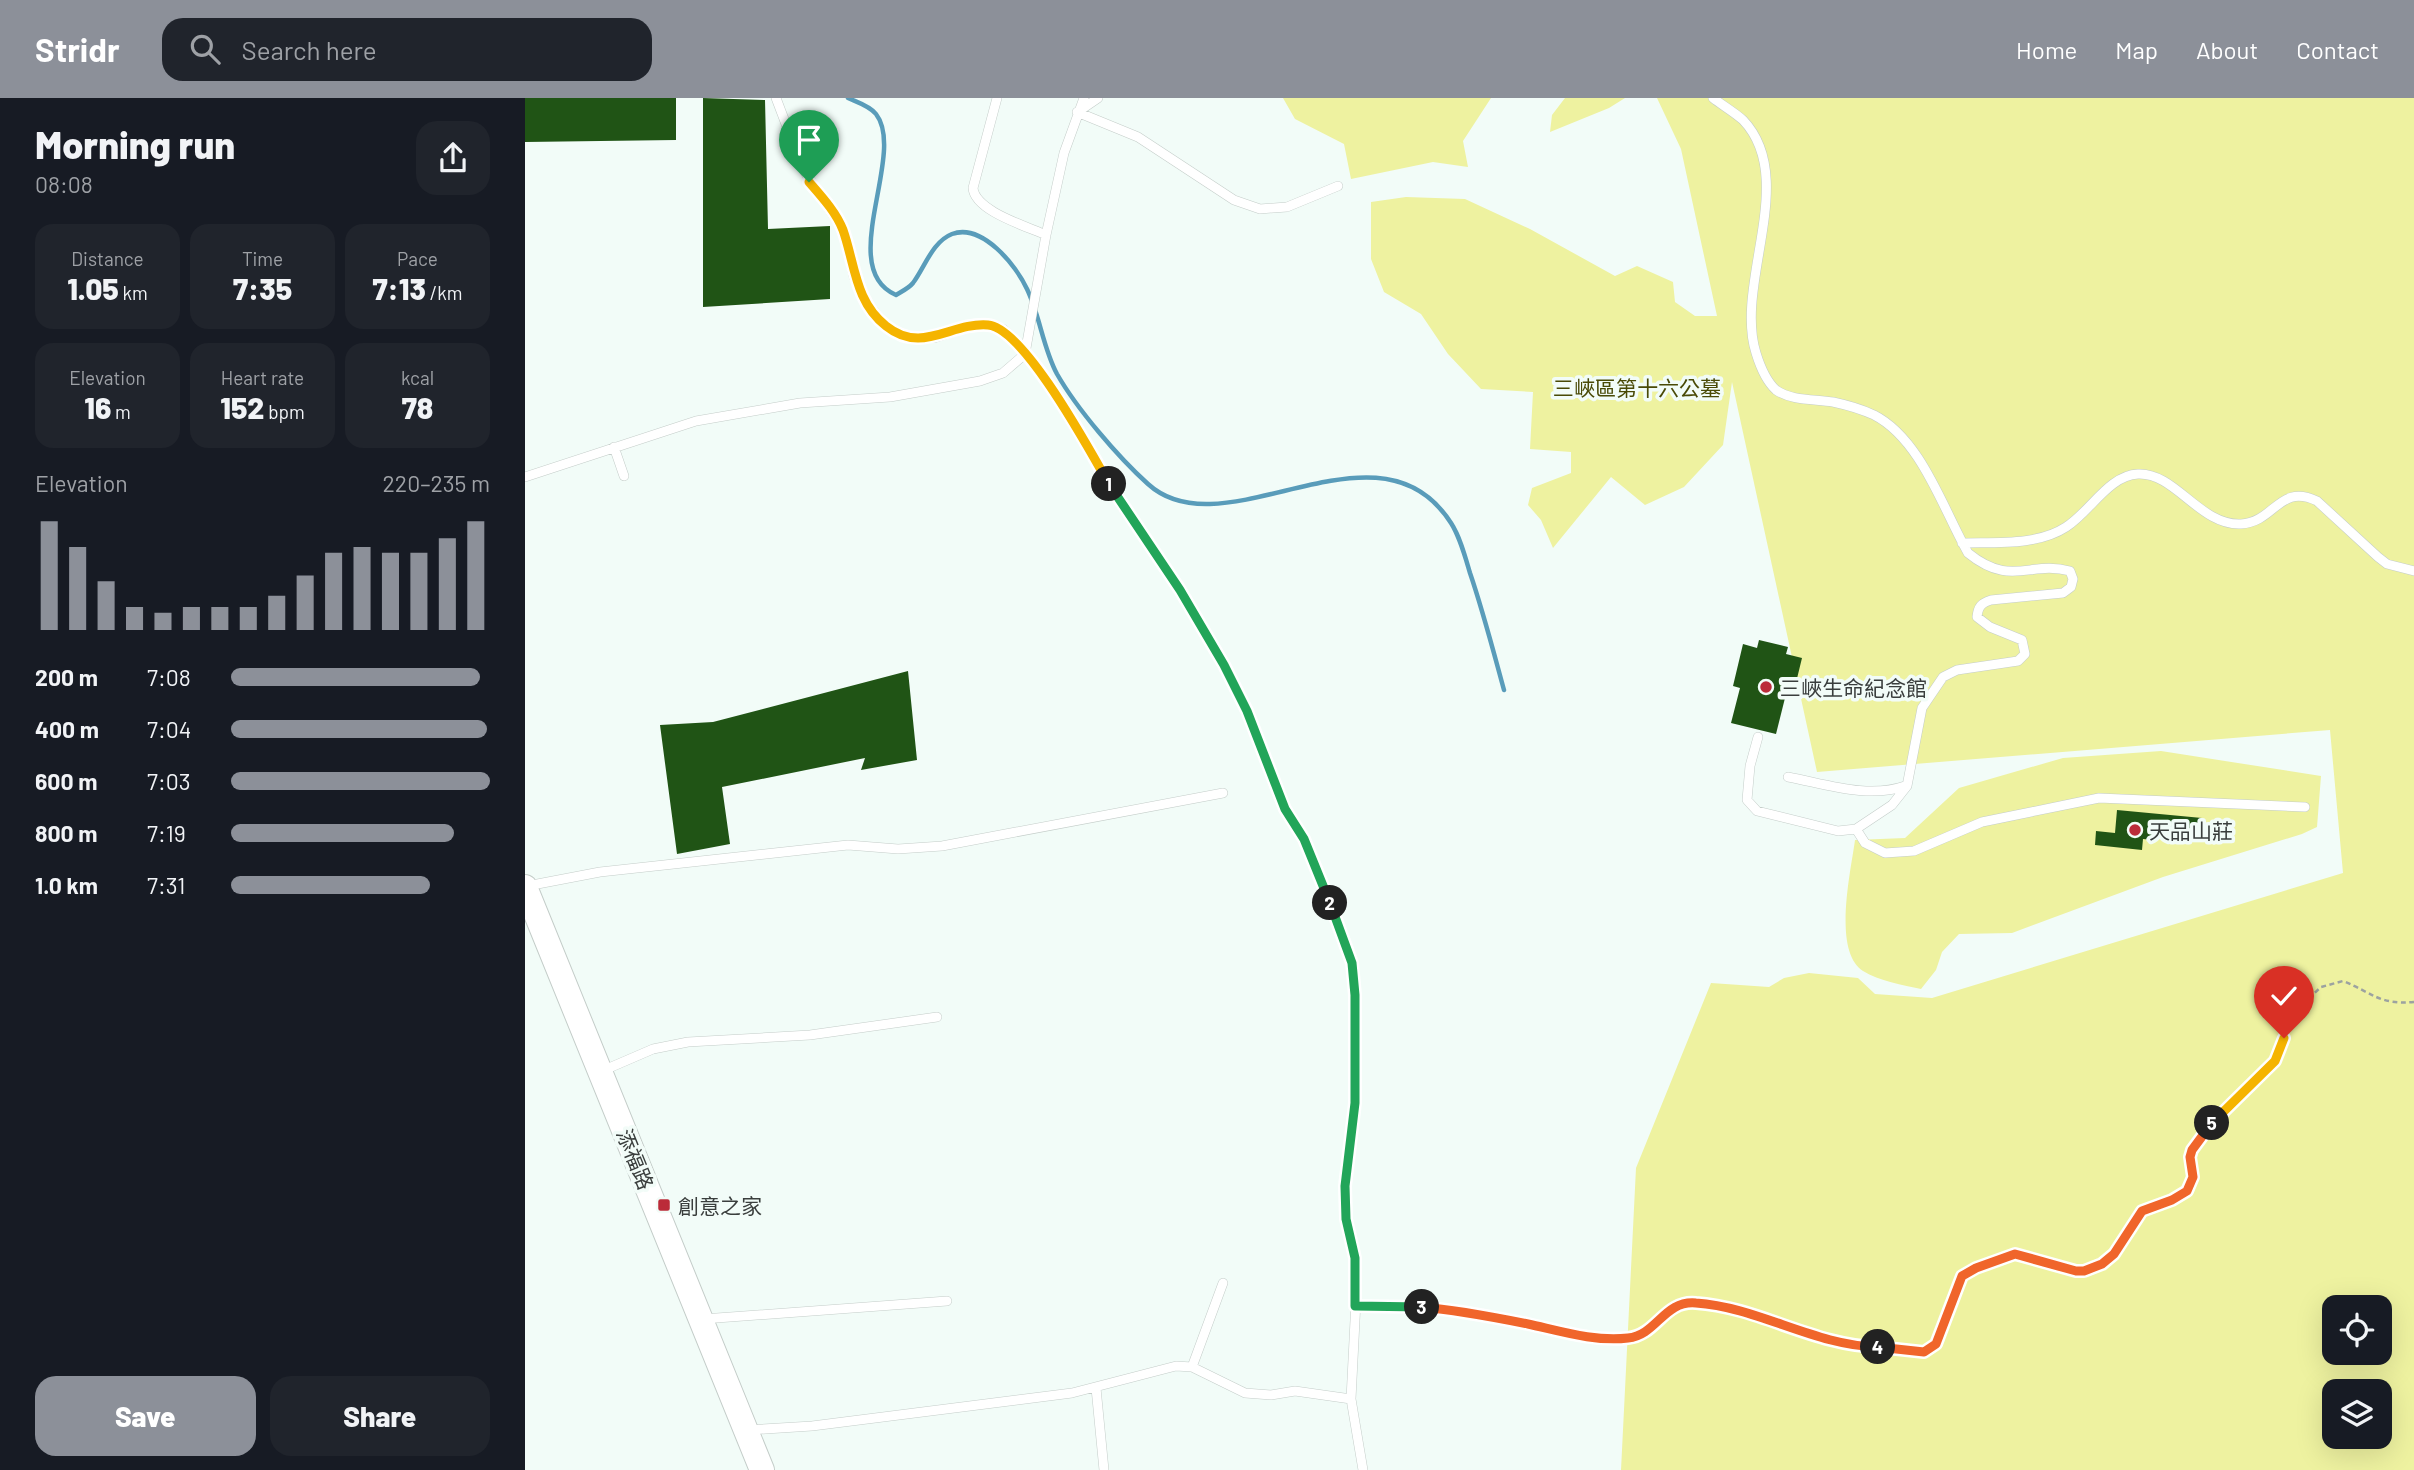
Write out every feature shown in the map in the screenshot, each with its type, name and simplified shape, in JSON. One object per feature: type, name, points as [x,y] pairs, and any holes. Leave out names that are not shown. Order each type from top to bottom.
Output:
[{"type":"street","name":"添福路","points":[[525,886],[762,1470]]},
{"type":"lane","points":[[776,98],[809,182],[843,230],[854,277],[863,297],[885,326],[898,334],[916,338],[934,338],[957,329],[989,325],[1003,329],[1014,339],[1068,413],[1123,508],[1180,590],[1224,665],[1247,711],[1285,809],[1304,839],[1352,963],[1355,995],[1355,1103],[1345,1186],[1346,1219],[1355,1258],[1351,1399],[1363,1470]]},
{"type":"lane","points":[[997,98],[973,188],[974,195],[986,208],[1046,235]]},
{"type":"lane","points":[[525,477],[696,421],[800,403],[890,397],[981,381],[1003,373],[1025,355],[1046,235],[1064,153],[1084,98]]},
{"type":"lane","points":[[1077,112],[1098,98]]},
{"type":"lane","points":[[1713,98],[1742,120],[1757,141],[1765,168],[1765,196],[1751,330],[1765,376],[1777,390],[1791,396],[1856,408],[1892,426],[1912,447],[1968,554],[1981,564],[1994,570],[2016,573],[2061,569],[2070,571],[2073,579],[2071,587],[2063,593],[1983,603],[1978,609],[1977,617],[1990,627],[2022,640],[2025,654],[2010,663],[1957,670],[1943,677],[1922,708],[1907,786],[1892,805],[1856,829],[1838,831],[1757,811],[1747,800],[1747,786],[1758,737]]},
{"type":"lane","points":[[1077,112],[1138,137],[1234,200],[1260,209],[1287,207],[1338,186]]},
{"type":"lane","points":[[614,447],[624,476]]},
{"type":"lane","points":[[1962,543],[2035,539],[2064,528],[2086,512],[2116,481],[2127,475],[2147,474],[2159,479],[2218,520],[2232,524],[2256,521],[2284,499],[2305,496],[2317,501],[2388,564],[2414,571]]},
{"type":"lane","points":[[1788,777],[1865,792],[1891,791],[1907,786]]},
{"type":"lane","points":[[525,886],[600,872],[848,845],[898,849],[942,846],[1223,793]]},
{"type":"lane","points":[[1856,829],[1865,844],[1885,853],[1914,851],[1982,822],[2099,797],[2305,807]]},
{"type":"lane","points":[[600,1072],[653,1049],[688,1042],[810,1035],[937,1017]]},
{"type":"lane","points":[[1192,1367],[1223,1283]]},
{"type":"lane","points":[[701,1320],[947,1301]]},
{"type":"lane","points":[[746,1430],[811,1426],[1072,1393],[1176,1366],[1192,1367],[1245,1393],[1271,1395],[1295,1391],[1351,1399]]},
{"type":"lane","points":[[1097,1388],[1104,1470]]},
{"type":"path","points":[[1355,1306],[1450,1309],[1571,1334],[1627,1339],[1642,1335],[1673,1306],[1698,1303],[1843,1342],[1924,1352],[1936,1344],[1957,1283],[1966,1272],[2015,1254],[2076,1271],[2092,1269],[2114,1254],[2142,1211],[2172,1200],[2187,1191],[2193,1177],[2190,1157],[2200,1136],[2275,1061],[2287,1025],[2321,987],[2343,981],[2378,1000],[2414,1002]]},
{"type":"green space","points":[[1283,98],[1491,98],[1463,141],[1468,167],[1433,162],[1351,179],[1344,144],[1295,119]]},
{"type":"green space","points":[[1565,98],[1625,98],[1609,108],[1550,132],[1552,115]]},
{"type":"green space","name":"三峽區第十六公墓","points":[[1657,98],[2414,98],[2414,1470],[1621,1470],[1636,1168],[1711,983],[1769,987],[1784,978],[1809,973],[1858,978],[1875,994],[1932,998],[2343,873],[2330,730],[1817,772],[1732,382],[1723,445],[1684,487],[1645,505],[1611,477],[1553,548],[1541,520],[1528,505],[1532,488],[1571,473],[1571,452],[1530,449],[1533,392],[1481,389],[1448,354],[1421,314],[1384,292],[1371,259],[1371,202],[1406,197],[1465,199],[1530,229],[1615,276],[1637,266],[1673,282],[1675,302],[1695,316],[1717,316],[1681,149]]},
{"type":"green space","points":[[2161,751],[2321,776],[2317,827],[2163,877],[2012,933],[1959,934],[1942,952],[1936,970],[1921,989],[1876,977],[1863,971],[1854,961],[1848,946],[1846,910],[1855,840],[1905,838],[1959,788],[2063,758]]},
{"type":"building","points":[[525,98],[676,98],[676,140],[525,142]]},
{"type":"building","points":[[703,98],[765,100],[768,229],[830,226],[830,299],[703,307]]},
{"type":"building","name":"三峽生命紀念館","points":[[1759,640],[1788,647],[1786,654],[1802,658],[1792,699],[1785,698],[1776,734],[1731,723],[1740,688],[1733,686],[1743,644],[1757,648]]},
{"type":"building","points":[[908,671],[917,760],[861,770],[865,758],[722,787],[730,844],[677,854],[660,725],[713,722]]},
{"type":"building","name":"天品山莊","points":[[2117,810],[2202,818],[2200,833],[2154,828],[2153,840],[2143,839],[2142,850],[2095,845],[2096,831],[2115,833]]},
{"type":"waterway","points":[[848,98],[873,111],[883,132],[884,155],[871,237],[871,261],[879,281],[896,295],[907,288],[934,249],[952,234],[963,232],[975,235],[997,248],[1022,279],[1052,364],[1075,402],[1136,473],[1148,484],[1180,501],[1218,504],[1343,479],[1384,479],[1420,491],[1451,523],[1457,534],[1504,690]]},
{"type":"place","name":"三峽生命紀念館","points":[[1766,687]]},
{"type":"place","name":"天品山莊","points":[[2135,830]]},
{"type":"place","name":"創意之家","points":[[664,1205]]},
{"type":"route","points":[[809,182],[843,230],[854,277],[872,312],[885,326],[898,334],[934,338],[957,329],[989,325],[1003,329],[1014,339],[1068,413],[1123,508],[1180,590],[1224,665],[1247,711],[1285,809],[1304,839],[1321,879],[1352,963],[1357,1048],[1355,1103],[1345,1186],[1346,1219],[1357,1281],[1355,1306],[1450,1309],[1571,1334],[1627,1339],[1642,1335],[1673,1306],[1698,1303],[1864,1347],[1924,1352],[1936,1344],[1957,1283],[1966,1272],[2015,1254],[2076,1271],[2092,1269],[2114,1254],[2142,1211],[2172,1200],[2187,1191],[2193,1177],[2190,1157],[2200,1136],[2275,1061],[2284,1038]]}]
